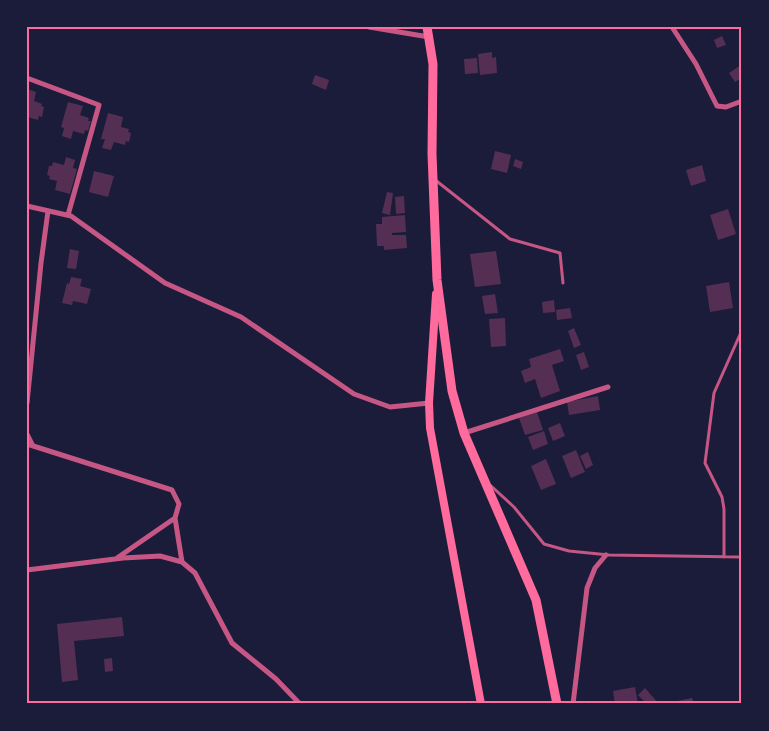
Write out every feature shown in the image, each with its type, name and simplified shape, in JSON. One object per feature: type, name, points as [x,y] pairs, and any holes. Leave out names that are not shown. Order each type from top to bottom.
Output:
[{"type":"main road","points":[[428,32],[433,64],[436,280],[429,404],[430,428],[482,704]]},
{"type":"main road","points":[[436,280],[452,391],[464,433],[536,600],[557,704]]},
{"type":"street","points":[[369,27],[428,32]]},
{"type":"street","points":[[672,27],[696,64],[717,106],[726,107],[742,100]]},
{"type":"street","points":[[27,78],[99,105],[68,215]]},
{"type":"street","points":[[27,206],[68,215],[165,282],[241,316],[354,394],[390,407],[429,404]]},
{"type":"street","points":[[27,402],[40,263],[48,211]]},
{"type":"street","points":[[464,433],[608,387]]},
{"type":"street","points":[[27,434],[30,445],[172,490],[179,504],[175,518],[182,562]]},
{"type":"street","points":[[116,559],[175,518]]},
{"type":"street","points":[[573,704],[587,588],[595,568],[606,555]]},
{"type":"street","points":[[27,570],[160,556],[182,562],[195,573],[232,643],[276,678],[300,704]]},
{"type":"lane","points":[[433,177],[510,239],[560,253],[562,283]]},
{"type":"lane","points":[[724,557],[722,497],[705,463],[714,393],[742,330]]},
{"type":"lane","points":[[483,477],[514,507],[544,544],[569,551],[606,555],[742,557]]},
{"type":"building","points":[[722,36],[726,45],[717,48],[714,40]]},
{"type":"building","points":[[492,52],[492,58],[496,57],[497,73],[480,75],[478,54]]},
{"type":"building","points":[[477,58],[478,73],[465,74],[464,59]]},
{"type":"building","points":[[741,65],[742,78],[735,82],[729,73]]},
{"type":"building","points":[[315,75],[329,80],[326,90],[312,84]]},
{"type":"building","points":[[27,89],[36,92],[34,101],[44,107],[42,117],[39,116],[38,120],[27,117]]},
{"type":"building","points":[[68,102],[83,106],[80,115],[91,121],[88,131],[85,130],[84,134],[73,131],[71,139],[62,136],[64,128],[61,127]]},
{"type":"building","points":[[108,113],[123,117],[121,127],[129,129],[128,132],[131,133],[129,142],[126,141],[125,145],[114,142],[111,150],[102,148],[105,139],[101,139]]},
{"type":"building","points":[[495,151],[511,155],[507,173],[491,169]]},
{"type":"building","points":[[66,157],[75,160],[73,168],[77,169],[70,194],[55,190],[57,181],[49,179],[50,176],[47,175],[49,166],[52,166],[53,162],[64,165]]},
{"type":"building","points":[[515,159],[523,162],[521,169],[513,166]]},
{"type":"building","points":[[702,165],[706,181],[691,186],[686,170]]},
{"type":"building","points":[[94,171],[114,176],[108,197],[89,192]]},
{"type":"building","points":[[387,192],[393,193],[390,215],[382,213]]},
{"type":"building","points":[[404,196],[405,213],[396,214],[395,197]]},
{"type":"building","points":[[728,209],[736,234],[718,240],[710,215]]},
{"type":"building","points":[[405,215],[406,232],[392,233],[392,235],[406,235],[407,248],[384,250],[384,246],[377,246],[376,224],[382,224],[382,217]]},
{"type":"building","points":[[70,249],[79,251],[76,269],[67,268]]},
{"type":"building","points":[[496,251],[501,284],[475,287],[470,254]]},
{"type":"building","points":[[71,277],[82,279],[80,286],[91,289],[87,304],[73,301],[72,305],[62,303],[67,283],[69,284]]},
{"type":"building","points":[[729,282],[733,308],[710,312],[706,286]]},
{"type":"building","points":[[495,294],[498,313],[485,314],[482,296]]},
{"type":"building","points":[[554,300],[555,312],[543,313],[542,302]]},
{"type":"building","points":[[570,308],[572,318],[557,320],[556,310]]},
{"type":"building","points":[[505,318],[506,346],[491,347],[489,319]]},
{"type":"building","points":[[574,328],[581,345],[574,348],[568,331]]},
{"type":"building","points":[[560,349],[564,361],[552,365],[560,391],[541,398],[535,379],[525,383],[521,371],[531,367],[529,359]]},
{"type":"building","points":[[584,352],[589,367],[581,370],[576,355]]},
{"type":"building","points":[[598,396],[600,410],[569,415],[567,402]]},
{"type":"building","points":[[537,412],[543,430],[525,435],[519,418]]},
{"type":"building","points":[[560,423],[565,436],[553,441],[548,428]]},
{"type":"building","points":[[544,431],[548,444],[533,450],[528,437]]},
{"type":"building","points":[[576,450],[585,472],[571,478],[562,456]]},
{"type":"building","points":[[588,452],[593,465],[586,469],[580,456]]},
{"type":"building","points":[[546,459],[556,484],[541,490],[531,466]]},
{"type":"building","points":[[122,617],[124,636],[74,641],[78,680],[62,682],[57,624]]},
{"type":"building","points":[[112,658],[113,671],[105,672],[104,659]]},
{"type":"building","points":[[635,687],[638,704],[615,704],[613,691]]},
{"type":"building","points":[[645,688],[659,704],[647,704],[638,695]]},
{"type":"building","points":[[692,698],[694,704],[668,704],[668,703]]}]
